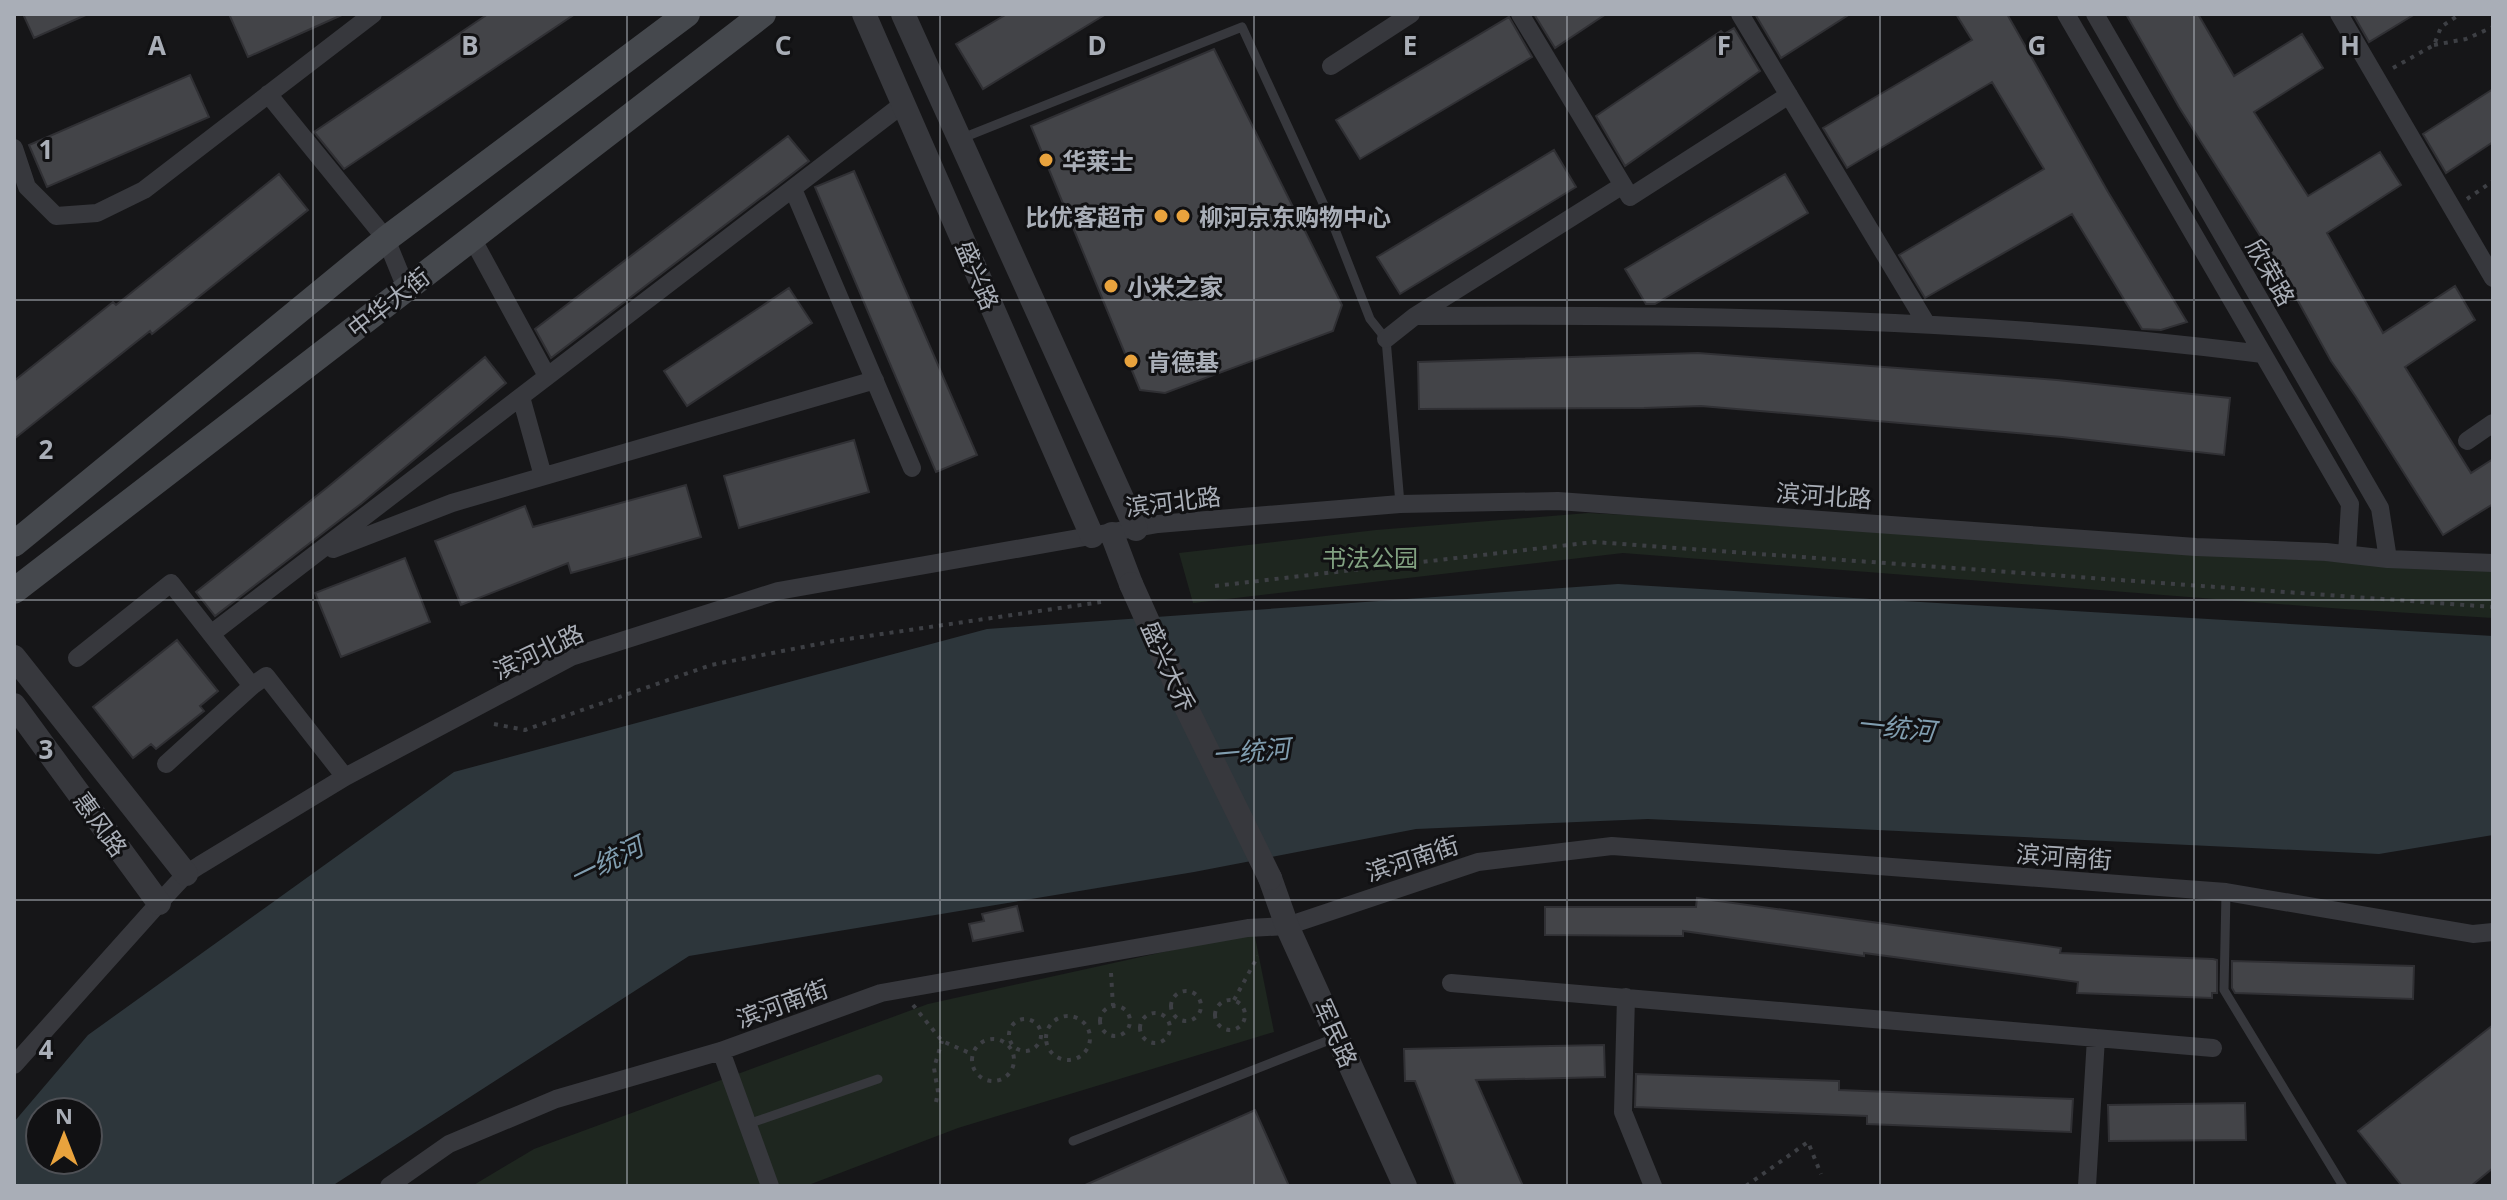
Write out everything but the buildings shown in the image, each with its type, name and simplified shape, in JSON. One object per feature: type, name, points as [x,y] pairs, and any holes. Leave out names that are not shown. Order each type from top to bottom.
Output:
[{"type":"main road","name":"中华大街","points":[[14,544],[386,239],[687,14]]},
{"type":"main road","name":"中华大街","points":[[14,591],[763,14]]},
{"type":"street","points":[[14,148],[27,187],[56,216],[97,213],[144,190],[373,14]]},
{"type":"street","name":"盛兴路","points":[[864,14],[1102,535],[1131,584]]},
{"type":"street","name":"盛兴路","points":[[903,14],[1136,529]]},
{"type":"street","points":[[1331,66],[1411,14]]},
{"type":"street","points":[[1520,14],[1630,197],[1789,95]]},
{"type":"street","points":[[1740,14],[1926,323]]},
{"type":"street","name":"欣荣路","points":[[2066,14],[2350,504],[2347,554]]},
{"type":"street","name":"欣荣路","points":[[2095,14],[2380,508],[2388,559]]},
{"type":"street","points":[[2339,14],[2493,278]]},
{"type":"street","points":[[268,94],[386,239],[406,288]]},
{"type":"street","points":[[211,634],[903,104]]},
{"type":"street","points":[[1386,339],[1415,316],[1623,185]]},
{"type":"street","points":[[793,189],[912,468]]},
{"type":"street","points":[[472,238],[547,376]]},
{"type":"street","points":[[1415,316],[1633,314],[1926,323],[2263,354]]},
{"type":"street","points":[[311,557],[452,503],[875,380]]},
{"type":"street","points":[[521,397],[543,476]]},
{"type":"street","points":[[2467,441],[2493,423]]},
{"type":"street","name":"滨河北路","points":[[14,1065],[186,874],[345,777],[571,657],[778,591],[1158,524],[1400,504],[1558,501],[2196,547],[2493,563]]},
{"type":"street","points":[[77,658],[171,583],[252,686]]},
{"type":"street","name":"盛兴大乔","points":[[1131,584],[1187,709],[1270,878]]},
{"type":"street","points":[[14,657],[186,874]]},
{"type":"street","points":[[166,764],[266,676],[345,777]]},
{"type":"street","name":"惠风路","points":[[14,705],[159,903]]},
{"type":"street","name":"滨河南街","points":[[389,1186],[449,1144],[556,1099],[721,1051],[881,993],[1248,928],[1287,926],[1478,862],[1612,846],[2226,892],[2473,934],[2493,932]]},
{"type":"street","name":"军民路","points":[[1270,878],[1287,926],[1405,1186]]},
{"type":"street","points":[[1451,983],[2213,1048]]},
{"type":"street","points":[[1626,997],[1623,1112],[1653,1186]]},
{"type":"street","points":[[2087,1186],[2096,1038]]},
{"type":"street","points":[[721,1051],[770,1186]]},
{"type":"lane","points":[[960,139],[1242,27],[1334,227],[1370,319],[1386,339],[1400,504]]},
{"type":"lane","points":[[2226,892],[2224,990],[2343,1186]]},
{"type":"lane","points":[[1073,1141],[1338,1036]]},
{"type":"lane","points":[[748,1124],[878,1079]]},
{"type":"path","points":[[2434,45],[2441,27],[2460,14]]},
{"type":"path","points":[[2392,69],[2434,45],[2466,39],[2493,27]]},
{"type":"path","points":[[2465,200],[2493,181]]},
{"type":"path","points":[[1215,586],[1594,542],[2493,607]]},
{"type":"path","points":[[494,724],[525,730],[711,665],[834,641],[1101,602]]},
{"type":"path","points":[[1109,951],[1113,1006]]},
{"type":"path","points":[[1234,1000],[1258,956]]},
{"type":"path","points":[[907,988],[912,1005],[942,1041],[972,1054]]},
{"type":"path","points":[[1191,991],[1199,997],[1202,1007],[1197,1017],[1183,1021],[1174,1015],[1171,1003],[1176,994],[1191,991]]},
{"type":"path","points":[[1234,1000],[1242,1006],[1245,1016],[1240,1025],[1226,1029],[1218,1025],[1215,1011],[1224,1001],[1234,1000]]},
{"type":"path","points":[[1113,1006],[1124,1009],[1130,1023],[1125,1032],[1116,1036],[1107,1034],[1101,1027],[1101,1014],[1113,1006]]},
{"type":"path","points":[[1154,1013],[1167,1019],[1169,1035],[1166,1039],[1156,1043],[1144,1038],[1140,1025],[1145,1017],[1154,1013]]},
{"type":"path","points":[[1167,1019],[1174,1015]]},
{"type":"path","points":[[1043,1036],[1028,1051],[1017,1049],[1011,1046],[1002,1041],[991,1038],[978,1044],[972,1054],[972,1064],[980,1077],[990,1081],[1008,1074],[1013,1066],[1013,1056],[1011,1046],[1009,1031],[1018,1021],[1027,1019],[1034,1023],[1043,1036],[1051,1051],[1059,1058],[1070,1060],[1080,1057],[1088,1049],[1089,1032],[1080,1020],[1064,1017],[1054,1021],[1043,1036]]},
{"type":"path","points":[[1130,1023],[1140,1025]]},
{"type":"path","points":[[1089,1032],[1101,1027]]},
{"type":"path","points":[[936,1102],[938,1092],[934,1068],[942,1041]]},
{"type":"path","points":[[1746,1186],[1808,1142],[1821,1174]]},
{"type":"green space","name":"书法公园","points":[[1588,513],[1847,526],[2493,571],[2493,618],[1623,553],[1193,603],[1179,553],[1376,530]]},
{"type":"green space","points":[[1254,932],[1274,1032],[958,1128],[806,1186],[472,1186],[534,1149],[928,1004]]},
{"type":"water","name":"一统河","points":[[1618,584],[2493,636],[2493,835],[2379,854],[1648,819],[1416,829],[1194,872],[689,956],[332,1186],[14,1186],[14,1122],[24,1110],[24,1176],[104,1176],[104,1096],[36,1096],[88,1035],[454,772],[987,629]]},
{"type":"place","name":"华莱士","points":[[1046,160]]},
{"type":"place","name":"比优客超市","points":[[1161,216]]},
{"type":"place","name":"柳河京东购物中心","points":[[1183,216]]},
{"type":"place","name":"小米之家","points":[[1111,286]]},
{"type":"place","name":"肯德基","points":[[1131,361]]}]
